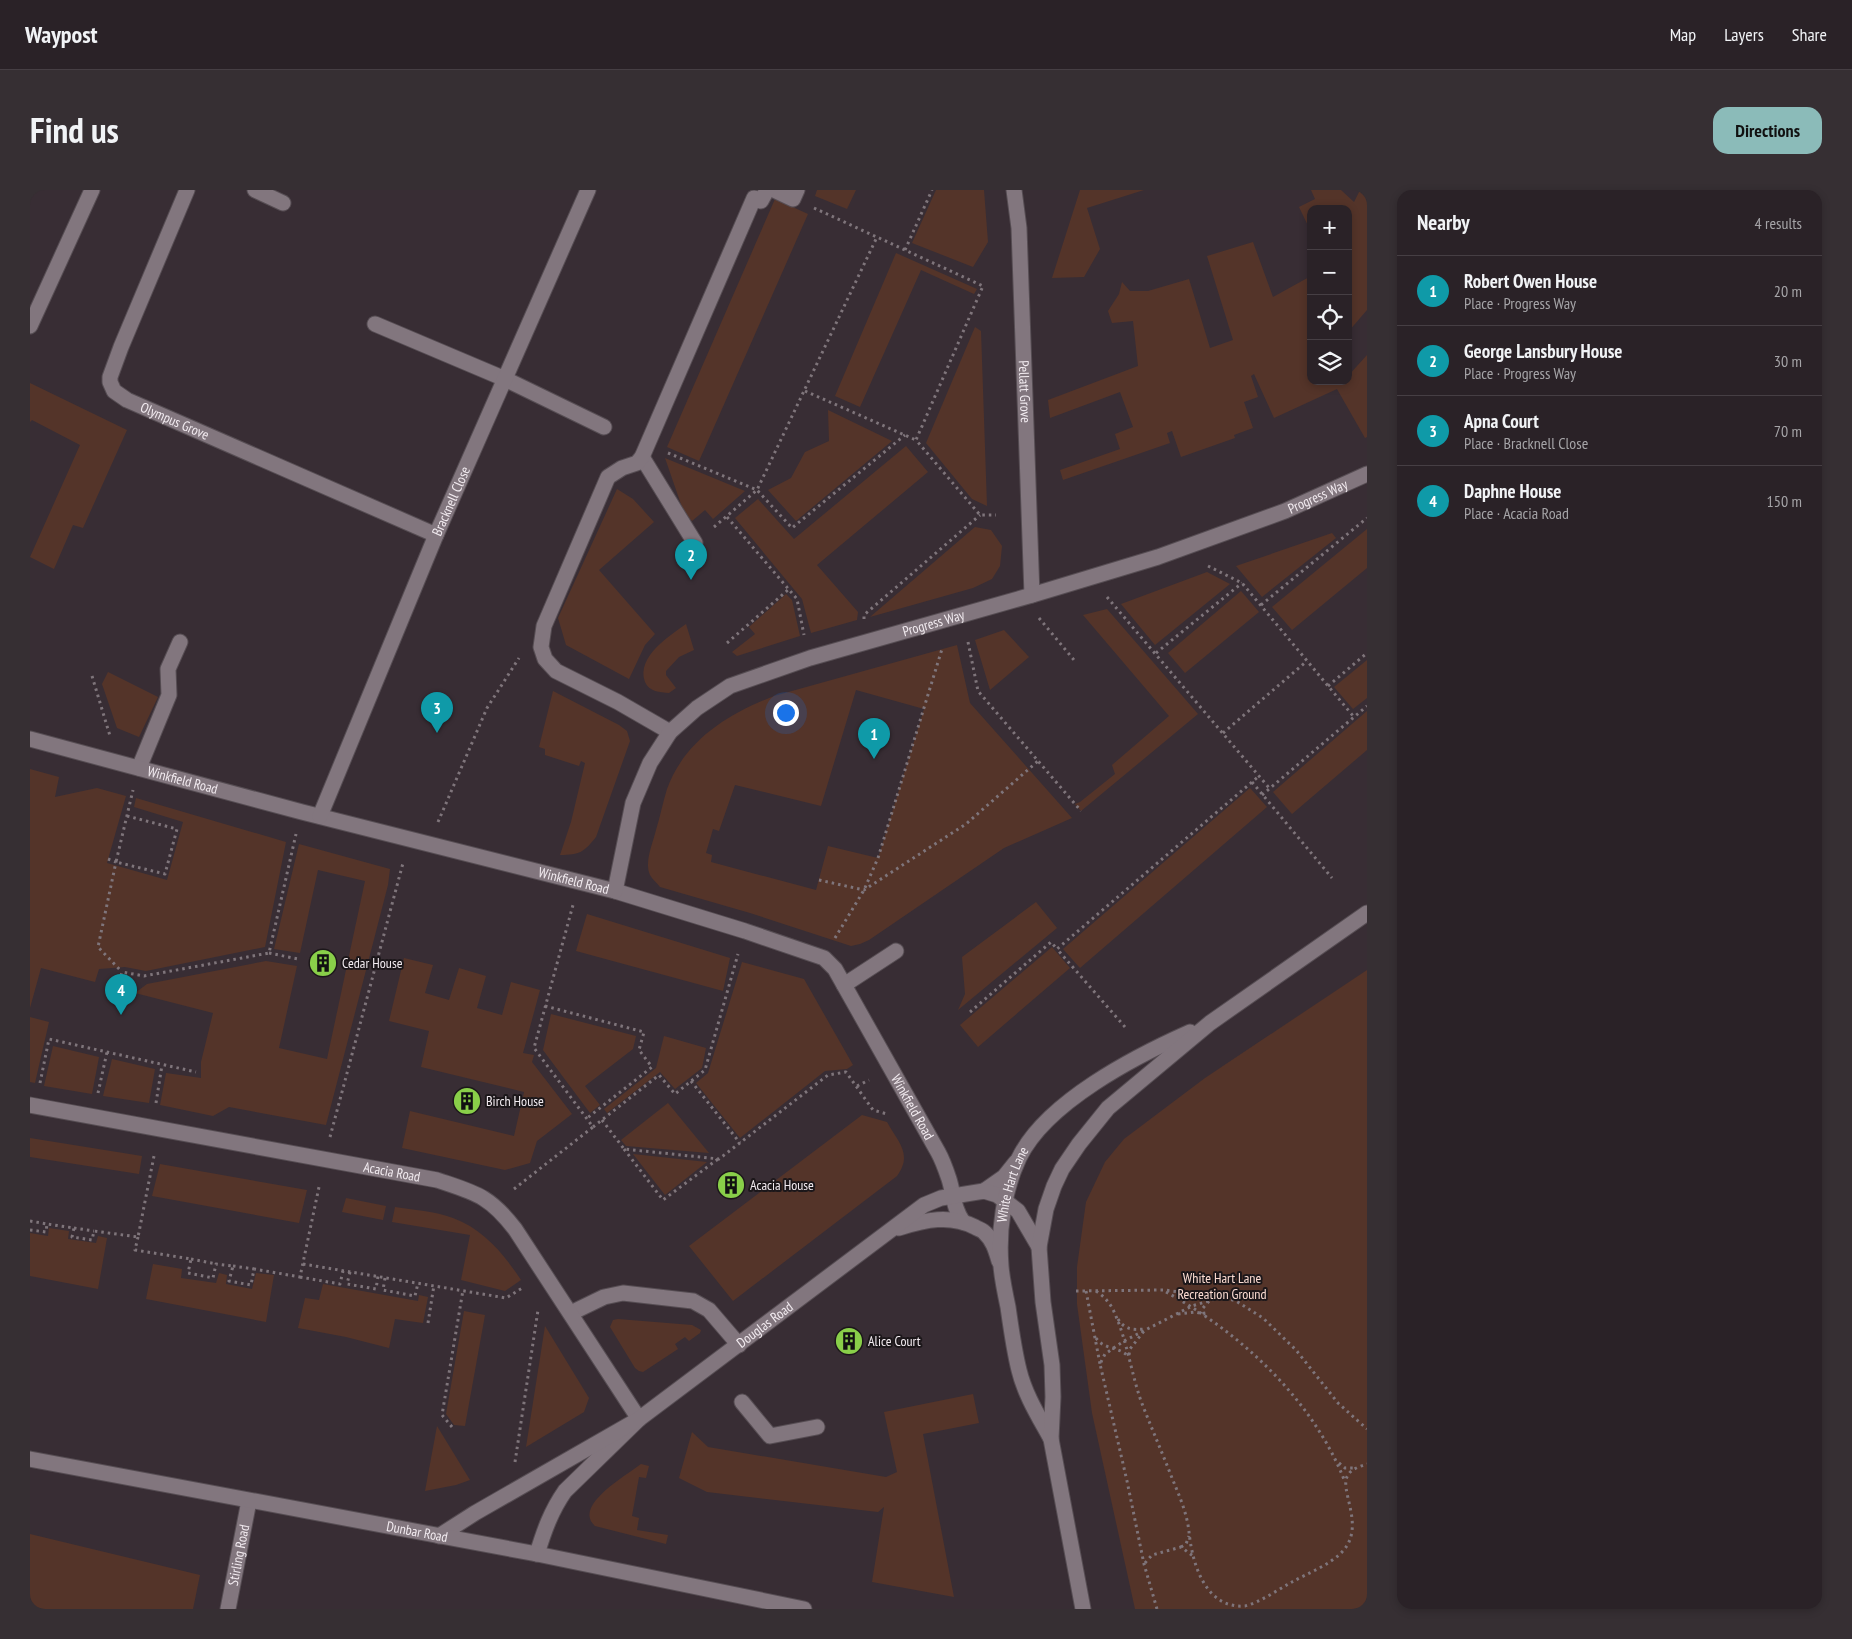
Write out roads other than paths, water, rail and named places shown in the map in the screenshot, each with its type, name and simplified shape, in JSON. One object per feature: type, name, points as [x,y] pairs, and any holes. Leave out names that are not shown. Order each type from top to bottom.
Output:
[{"type":"street","points":[[30,326],[34,308],[92,190]]},
{"type":"street","name":"Olympus Grove","points":[[187,190],[110,377],[114,391],[127,400],[436,535]]},
{"type":"street","points":[[255,190],[283,202]]},
{"type":"street","name":"Bracknell Close","points":[[320,816],[436,535],[588,190]]},
{"type":"street","points":[[670,732],[618,702],[556,670],[545,659],[541,647],[544,626],[608,478],[622,468],[637,463],[645,450],[754,198],[761,201],[767,190]]},
{"type":"street","points":[[774,190],[795,194]]},
{"type":"street","name":"Pellatt Grove","points":[[1014,190],[1019,228],[1032,595]]},
{"type":"street","points":[[375,324],[505,379],[604,427]]},
{"type":"street","points":[[645,450],[695,543]]},
{"type":"street","name":"Progress Way","points":[[614,891],[633,803],[650,763],[670,732],[697,708],[730,686],[810,658],[1158,557],[1285,510],[1367,474]]},
{"type":"street","points":[[139,768],[169,695],[168,669],[180,642]]},
{"type":"street","name":"Winkfield Road","points":[[30,739],[302,812],[614,891],[745,931],[824,958],[835,970],[844,985],[945,1166],[955,1208],[963,1222]]},
{"type":"street","name":"White Hart Lane","points":[[1084,1609],[1051,1439],[1052,1365],[1043,1302],[1039,1247],[1044,1217],[1054,1186],[1062,1169],[1093,1125],[1108,1108],[1210,1023],[1367,913]]},
{"type":"street","points":[[844,985],[896,951]]},
{"type":"street","name":"White Hart Lane","points":[[1051,1439],[1029,1400],[1019,1372],[1001,1265],[1001,1237],[1005,1200],[1018,1159],[1032,1136],[1043,1124],[1119,1066],[1157,1046],[1210,1023]]},
{"type":"street","name":"Acacia Road","points":[[30,1104],[437,1180],[480,1195],[499,1210],[515,1229],[639,1419]]},
{"type":"street","points":[[984,1191],[1004,1177],[1018,1159]]},
{"type":"street","points":[[984,1191],[997,1194],[1022,1216],[1039,1247]]},
{"type":"street","name":"Douglas Road","points":[[439,1536],[474,1513],[639,1419],[924,1205],[952,1196],[984,1191]]},
{"type":"street","name":"Douglas Road","points":[[890,1230],[926,1220],[942,1218],[963,1222],[985,1232],[993,1244],[1001,1265]]},
{"type":"street","points":[[571,1313],[604,1297],[623,1293],[692,1301],[709,1310],[739,1344]]},
{"type":"street","points":[[742,1402],[770,1436],[817,1427]]},
{"type":"street","name":"Douglas Road","points":[[536,1554],[548,1520],[565,1492],[639,1419]]},
{"type":"street","name":"Dunbar Road","points":[[30,1459],[536,1554],[804,1609]]},
{"type":"street","name":"Stirling Road","points":[[228,1609],[249,1501]]},
{"type":"place","name":"George Lansbury House","points":[[691,580]]},
{"type":"place","name":"Apna Court","points":[[437,733]]},
{"type":"place","name":"Robert Owen House","points":[[874,759]]},
{"type":"place","name":"Cedar House","points":[[323,963]]},
{"type":"place","name":"Daphne House","points":[[121,1015]]},
{"type":"place","name":"Birch House","points":[[467,1101]]},
{"type":"place","name":"Acacia House","points":[[731,1185]]},
{"type":"place","name":"Alice Court","points":[[849,1341]]},
{"type":"park label","name":"White Hart Lane Recreation Ground","points":[[1222,1286]]}]
